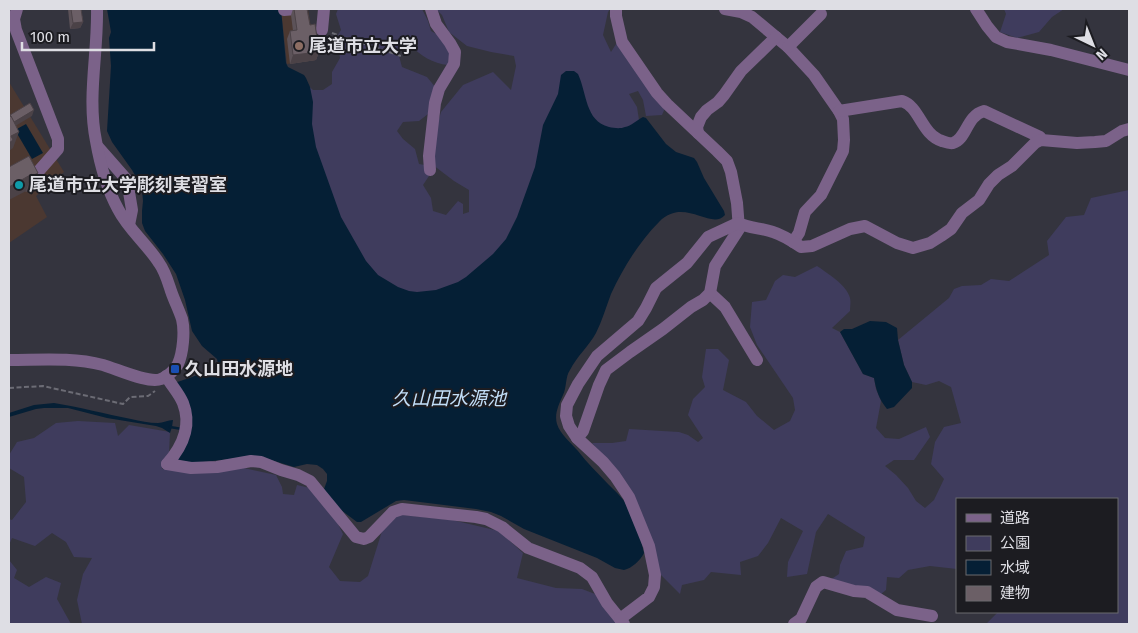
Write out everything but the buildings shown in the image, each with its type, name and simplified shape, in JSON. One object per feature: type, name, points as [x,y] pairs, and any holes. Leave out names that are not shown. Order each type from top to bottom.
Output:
[{"type":"street","points":[[17,9],[14,19],[16,30],[58,139],[58,149],[37,173]]},
{"type":"street","points":[[96,9],[97,23],[92,75],[93,120],[97,145],[107,183],[117,208],[161,265],[182,320],[184,334],[178,365],[170,373],[168,379]]},
{"type":"street","points":[[284,9],[295,9]]},
{"type":"street","points":[[322,30],[324,9]]},
{"type":"street","points":[[430,170],[429,156],[435,103],[439,89],[454,64],[455,52],[436,24],[431,9]]},
{"type":"street","points":[[577,438],[583,431],[606,370],[664,329],[710,293],[714,266],[739,229],[737,203],[727,161],[657,93],[622,42],[616,9]]},
{"type":"street","points":[[725,9],[741,12],[752,17],[788,47],[814,75],[839,111],[842,119],[843,151],[821,195],[805,212],[799,233],[793,242]]},
{"type":"street","points":[[976,9],[996,37],[1007,42],[1051,50],[1129,70]]},
{"type":"street","points":[[788,47],[821,14]]},
{"type":"street","points":[[698,133],[696,128],[701,117],[724,95],[740,71],[776,37]]},
{"type":"street","points":[[839,111],[902,101],[908,103],[929,133],[938,140],[948,143],[953,143],[961,138],[972,118],[984,111],[1040,137],[1042,140]]},
{"type":"street","points":[[168,379],[183,403],[187,421],[184,440],[175,456],[167,464],[191,468],[261,462],[298,475],[310,481],[356,537],[364,539],[369,537],[393,512],[402,509],[476,516],[486,519],[502,527],[528,548],[580,568],[592,577],[607,603],[622,622],[648,597],[654,587],[655,575],[649,546],[629,497],[615,476],[577,438],[569,426],[566,416],[567,405],[596,356],[638,322],[656,288],[687,263],[708,237],[738,223],[772,232],[801,247],[812,246],[850,229],[865,226],[897,243],[913,248],[930,243],[951,229],[962,213],[979,200],[989,184],[998,175],[1012,166],[1035,144],[1042,140],[1077,143],[1106,141],[1129,129]]},
{"type":"street","points":[[97,145],[127,180],[132,210],[129,225]]},
{"type":"street","points":[[710,293],[725,307],[757,360]]},
{"type":"street","points":[[9,360],[76,360],[102,365],[148,379],[168,379]]},
{"type":"street","points":[[794,624],[801,619],[816,587],[823,582],[854,591],[867,592],[897,610],[932,616]]},
{"type":"path","points":[[322,30],[401,56]]},
{"type":"path","points":[[9,388],[43,386],[123,404],[130,397],[148,396],[155,392]]},
{"type":"shaded area","name":"尾道市立大学","points":[[281,9],[308,9],[316,60],[287,64]]},
{"type":"shaded area","points":[[9,82],[64,172],[36,196],[47,217],[9,243]]},
{"type":"green space","points":[[338,9],[422,9],[431,31],[451,42],[448,65],[437,63],[427,58],[410,45],[399,48],[402,67],[427,77],[436,88],[428,114],[419,121],[403,122],[397,131],[415,149],[419,164],[425,165],[429,176],[423,185],[431,198],[433,211],[446,215],[458,201],[463,204],[463,214],[469,212],[469,190],[433,165],[435,133],[441,112],[463,85],[493,72],[511,90],[516,66],[514,56],[467,46],[449,32],[442,15],[436,9],[610,9],[603,35],[611,52],[618,41],[665,108],[662,115],[646,116],[643,100],[638,91],[629,94],[637,107],[639,120],[645,121],[550,152],[498,263],[453,288],[397,298],[326,215],[301,79],[313,90],[323,90],[332,84],[332,72],[340,58],[336,38],[341,30],[336,14]]},
{"type":"green space","points":[[1004,9],[1064,9],[1052,17],[1039,32],[1017,38],[1000,32],[1006,14]]},
{"type":"green space","points":[[1129,190],[1129,624],[986,624],[997,613],[1118,613],[1118,498],[956,498],[956,569],[930,566],[908,570],[899,578],[887,577],[886,590],[881,594],[830,580],[839,574],[840,565],[846,551],[863,547],[865,537],[828,514],[816,532],[807,574],[787,577],[788,562],[803,531],[781,518],[768,543],[758,556],[740,562],[741,575],[711,572],[704,580],[682,585],[680,594],[658,572],[616,471],[592,443],[626,441],[629,429],[679,432],[688,435],[698,442],[703,438],[688,415],[693,399],[705,387],[702,377],[706,349],[718,349],[729,360],[723,390],[746,402],[757,416],[774,430],[790,421],[795,410],[793,398],[757,345],[750,327],[752,302],[766,300],[775,281],[783,275],[795,277],[817,266],[845,288],[850,300],[850,311],[832,328],[840,332],[863,374],[874,378],[881,401],[876,428],[885,438],[899,439],[926,427],[930,437],[914,460],[894,460],[885,466],[896,475],[908,488],[916,501],[925,508],[934,500],[944,479],[931,464],[935,442],[944,427],[961,423],[951,387],[939,381],[926,385],[912,382],[904,365],[898,340],[949,298],[954,289],[962,286],[981,285],[991,279],[1009,281],[1049,255],[1047,241],[1066,217],[1084,215],[1091,198]]},
{"type":"green space","points":[[78,421],[115,423],[118,436],[129,425],[170,432],[169,454],[162,469],[212,470],[244,468],[276,475],[283,494],[294,495],[297,485],[310,488],[336,520],[343,534],[329,567],[340,581],[360,582],[368,576],[382,531],[394,514],[452,520],[499,531],[523,553],[517,578],[556,588],[582,589],[595,594],[620,624],[82,624],[77,600],[83,574],[92,558],[74,557],[66,542],[52,533],[35,546],[12,538],[9,545],[9,519],[12,520],[26,502],[24,477],[9,468],[9,455],[17,442],[34,438],[56,423]]},
{"type":"green space","points":[[9,560],[17,570],[14,578],[29,587],[46,577],[61,583],[57,599],[71,624],[9,624]]},
{"type":"water","name":"久山田水源池","points":[[107,9],[281,9],[286,63],[288,67],[304,75],[310,87],[313,102],[312,124],[316,147],[341,217],[366,261],[378,275],[409,291],[436,290],[458,282],[493,254],[506,239],[517,217],[535,167],[543,125],[558,94],[561,75],[566,71],[574,71],[578,74],[591,113],[601,124],[621,128],[643,117],[646,118],[666,144],[676,152],[694,158],[725,215],[719,219],[712,219],[678,212],[668,215],[652,230],[626,265],[611,294],[596,333],[568,373],[556,420],[558,428],[563,435],[626,503],[637,525],[644,553],[638,561],[630,568],[624,570],[615,568],[597,558],[524,529],[501,516],[476,509],[404,500],[396,501],[361,522],[357,522],[337,507],[324,489],[327,474],[317,465],[307,464],[294,467],[258,456],[194,463],[177,460],[187,442],[177,382],[205,372],[218,363],[217,359],[202,346],[192,331],[185,300],[176,274],[145,231],[142,223],[143,201],[139,182],[112,142],[107,131],[111,66],[109,38],[111,32]]},
{"type":"water","points":[[26,124],[43,153],[32,159],[15,130]]},
{"type":"water","points":[[870,321],[886,322],[897,328],[904,365],[912,382],[912,388],[894,407],[887,409],[878,394],[874,378],[863,374],[840,332]]},
{"type":"water","points":[[54,403],[148,422],[160,423],[173,420],[172,427],[170,433],[156,426],[107,418],[68,408],[36,409],[9,417],[9,413],[34,405]]},
{"type":"waterway","points":[[170,427],[182,429]]},
{"type":"place","name":"尾道市立大学","points":[[299,46]]},
{"type":"place","name":"尾道市立大学彫刻実習室","points":[[19,185]]},
{"type":"place","name":"久山田水源地","points":[[175,369]]}]
